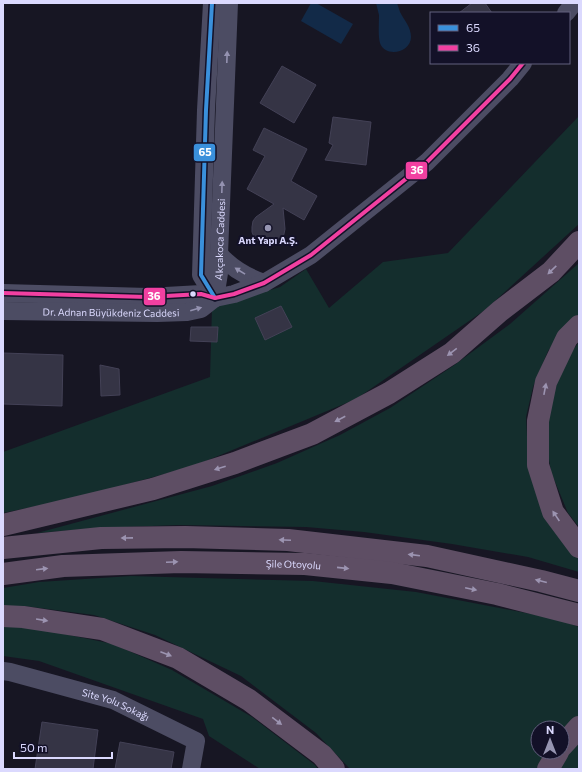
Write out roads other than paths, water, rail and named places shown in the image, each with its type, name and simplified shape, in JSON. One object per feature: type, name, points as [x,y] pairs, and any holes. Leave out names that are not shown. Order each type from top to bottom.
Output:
[{"type":"highway","points":[[3,525],[153,489],[234,463],[312,434],[389,393],[452,353],[500,311],[551,272],[579,242]]},
{"type":"highway","points":[[579,326],[567,338],[546,382],[538,421],[538,465],[553,512],[579,547]]},
{"type":"highway","points":[[3,548],[101,538],[185,537],[288,540],[427,556],[579,591]]},
{"type":"highway","name":"Şile Otoyolu","points":[[3,574],[64,566],[181,562],[305,564],[392,573],[497,594],[579,615]]},
{"type":"highway","points":[[3,616],[23,617],[102,629],[178,658],[249,700],[322,755],[334,769]]},
{"type":"highway","points":[[570,737],[579,727]]},
{"type":"highway","points":[[548,769],[553,760]]},
{"type":"street","name":"Akçakoca Caddesi","points":[[212,3],[206,118],[201,275],[215,298]]},
{"type":"street","name":"Akçakoca Caddesi","points":[[215,298],[220,273],[219,254],[229,3]]},
{"type":"street","points":[[567,12],[574,3]]},
{"type":"street","name":"Dr. Adnan Büyükdeniz Caddesi","points":[[3,311],[187,312],[201,309],[215,298],[234,294],[264,283],[310,255],[427,162],[510,79],[522,64]]},
{"type":"street","points":[[219,254],[238,271],[264,283]]},
{"type":"street","name":"Dr. Adnan Büyükdeniz Caddesi","points":[[3,293],[148,297],[201,294],[215,298]]},
{"type":"street","name":"Site Yolu Sokağı","points":[[3,672],[10,672],[113,700],[196,741],[191,769]]},
{"type":"water","points":[[311,3],[316,3],[353,24],[341,44],[301,21]]},
{"type":"water","points":[[376,3],[397,3],[411,33],[410,42],[403,50],[397,52],[387,51],[380,43],[379,15]]},
{"type":"place","name":"Ant Yapı A.Ş.","points":[[268,228]]}]
